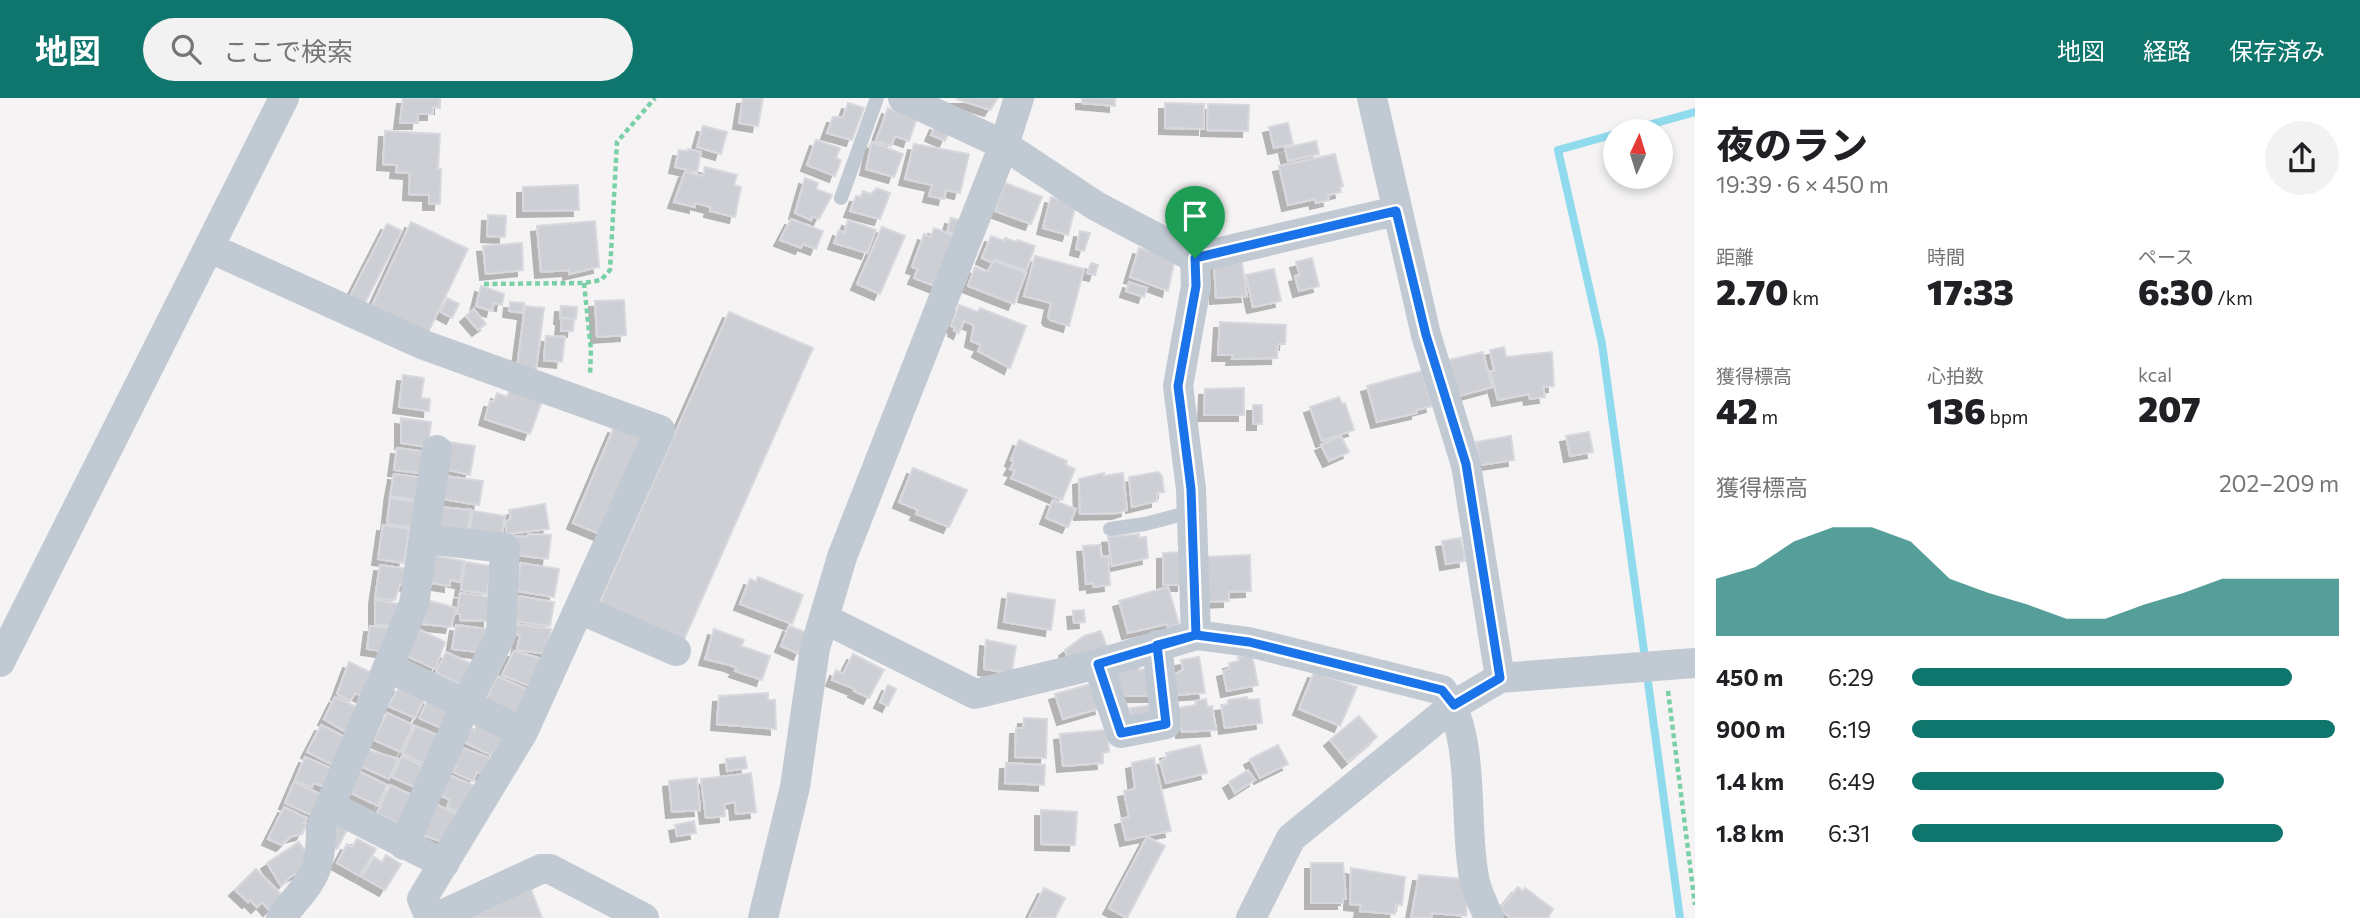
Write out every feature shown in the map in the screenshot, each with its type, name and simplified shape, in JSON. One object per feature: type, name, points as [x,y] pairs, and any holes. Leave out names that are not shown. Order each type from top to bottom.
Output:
[{"type":"street","points":[[0,662],[284,98]]},
{"type":"street","points":[[903,98],[1004,145],[1096,206],[1195,258],[1396,211]]},
{"type":"street","points":[[762,918],[795,787],[811,669],[842,557],[1004,145],[1019,98]]},
{"type":"street","points":[[1371,98],[1426,335],[1466,464],[1500,678]]},
{"type":"street","points":[[210,248],[424,345],[660,430],[523,732],[422,899],[433,918],[541,869],[550,869],[644,918]]},
{"type":"street","points":[[1195,258],[1196,286],[1178,386],[1191,512],[1196,635]]},
{"type":"street","points":[[281,918],[317,872],[321,859],[321,828],[414,604],[438,450]]},
{"type":"street","points":[[404,845],[465,706],[501,635],[505,548],[426,539]]},
{"type":"street","points":[[579,609],[676,651]]},
{"type":"street","points":[[825,619],[975,694],[1098,664],[1196,635],[1249,642],[1442,690],[1454,705],[1463,755],[1474,878],[1489,918]]},
{"type":"street","points":[[1098,664],[1121,733],[1166,724],[1157,645]]},
{"type":"street","points":[[1251,918],[1292,838],[1454,705],[1500,678],[1695,663]]},
{"type":"street","points":[[388,667],[523,732]]},
{"type":"street","points":[[331,806],[444,864]]},
{"type":"lane","points":[[841,198],[877,98]]},
{"type":"lane","points":[[1110,528],[1145,524],[1191,512]]},
{"type":"path","points":[[484,284],[584,283],[601,280],[610,271],[617,142],[655,98]]},
{"type":"path","points":[[582,404],[590,380],[591,349],[584,283]]},
{"type":"path","points":[[1665,665],[1695,905]]},
{"type":"building","points":[[403,98],[440,98],[440,108],[433,107],[433,114],[418,114],[418,123],[400,123]]},
{"type":"building","points":[[743,98],[763,98],[758,126],[739,123]]},
{"type":"building","points":[[957,98],[998,98],[990,110],[957,99]]},
{"type":"building","points":[[1082,98],[1115,98],[1115,106],[1082,103]]},
{"type":"building","points":[[848,103],[864,108],[852,140],[827,133],[833,117],[843,117]]},
{"type":"building","points":[[1165,103],[1204,104],[1204,129],[1165,128]]},
{"type":"building","points":[[1208,104],[1249,105],[1248,131],[1207,130]]},
{"type":"building","points":[[895,107],[918,115],[909,141],[895,136],[891,146],[876,141],[888,108],[894,111]]},
{"type":"building","points":[[1288,123],[1293,144],[1274,148],[1269,127]]},
{"type":"building","points":[[936,124],[950,130],[945,141],[931,135]]},
{"type":"building","points":[[703,126],[727,132],[721,154],[697,147]]},
{"type":"building","points":[[385,131],[440,134],[440,204],[429,204],[429,195],[409,194],[410,173],[396,172],[397,165],[383,164]]},
{"type":"building","points":[[816,140],[840,148],[836,158],[841,160],[835,176],[807,165]]},
{"type":"building","points":[[1316,141],[1319,154],[1288,161],[1285,148]]},
{"type":"building","points":[[872,142],[903,154],[894,177],[866,169]]},
{"type":"building","points":[[914,144],[969,154],[960,193],[946,190],[944,199],[929,196],[932,185],[905,179]]},
{"type":"building","points":[[679,150],[701,152],[697,172],[675,167]]},
{"type":"building","points":[[1335,154],[1343,186],[1340,187],[1341,192],[1328,195],[1329,200],[1316,203],[1315,199],[1288,205],[1279,166]]},
{"type":"building","points":[[705,167],[737,175],[734,185],[741,187],[735,217],[710,211],[711,207],[695,203],[695,207],[674,202],[685,172],[703,176]]},
{"type":"building","points":[[805,178],[818,183],[816,189],[832,195],[819,219],[812,216],[811,220],[795,213]]},
{"type":"building","points":[[1005,183],[1042,197],[1031,224],[995,211]]},
{"type":"building","points":[[578,185],[579,210],[523,211],[523,187]]},
{"type":"building","points":[[877,188],[890,193],[880,219],[850,211],[856,196],[861,197],[863,191],[871,194]]},
{"type":"building","points":[[1051,197],[1076,204],[1068,235],[1043,228]]},
{"type":"building","points":[[488,215],[506,216],[505,237],[487,236]]},
{"type":"building","points":[[951,218],[962,221],[959,235],[947,232]]},
{"type":"building","points":[[791,219],[823,231],[816,249],[803,244],[801,248],[780,240]]},
{"type":"building","points":[[848,220],[876,230],[867,253],[834,243],[839,230],[844,233]]},
{"type":"building","points":[[595,221],[599,267],[569,274],[569,270],[541,272],[537,226]]},
{"type":"building","points":[[411,222],[468,249],[427,335],[371,308]]},
{"type":"building","points":[[387,224],[402,231],[364,305],[349,298]]},
{"type":"building","points":[[882,227],[905,236],[880,294],[857,284]]},
{"type":"building","points":[[934,228],[960,238],[942,289],[914,278],[918,269],[912,267],[924,234],[931,237]]},
{"type":"building","points":[[1080,231],[1090,233],[1084,251],[1076,249]]},
{"type":"building","points":[[991,236],[1035,246],[1026,271],[994,259],[993,263],[982,258]]},
{"type":"building","points":[[522,243],[523,270],[486,274],[483,246]]},
{"type":"building","points":[[1139,248],[1175,258],[1168,291],[1130,277]]},
{"type":"building","points":[[1035,256],[1084,269],[1069,326],[1050,320],[1048,317],[1051,303],[1024,296]]},
{"type":"building","points":[[1241,258],[1247,296],[1216,298],[1214,262]]},
{"type":"building","points":[[1312,258],[1319,286],[1299,291],[1295,276],[1300,275],[1296,262]]},
{"type":"building","points":[[994,261],[1026,273],[1014,304],[968,286],[975,267],[987,272]]},
{"type":"building","points":[[1091,263],[1098,265],[1095,275],[1087,273]]},
{"type":"building","points":[[1274,269],[1281,301],[1253,307],[1246,275]]},
{"type":"building","points":[[1129,282],[1147,288],[1144,297],[1126,291]]},
{"type":"building","points":[[481,286],[504,294],[502,305],[494,303],[492,311],[476,306]]},
{"type":"building","points":[[447,298],[459,304],[452,318],[441,312]]},
{"type":"building","points":[[624,300],[626,335],[597,337],[595,301]]},
{"type":"building","points":[[510,302],[524,303],[523,313],[509,311]]},
{"type":"building","points":[[959,305],[978,312],[980,308],[1026,326],[1010,368],[978,351],[981,345],[971,341],[974,325],[964,321],[959,333],[954,330],[955,327],[951,326]]},
{"type":"building","points":[[525,306],[544,308],[536,370],[517,368]]},
{"type":"building","points":[[561,306],[577,307],[576,319],[560,318]]},
{"type":"building","points":[[474,309],[486,324],[478,330],[466,316]]},
{"type":"building","points":[[729,312],[813,348],[682,644],[598,607]]},
{"type":"building","points":[[562,318],[574,319],[573,331],[561,331]]},
{"type":"building","points":[[1220,322],[1286,325],[1285,344],[1278,344],[1277,358],[1232,359],[1233,355],[1218,355]]},
{"type":"building","points":[[546,336],[565,337],[562,362],[544,360]]},
{"type":"building","points":[[1504,347],[1506,357],[1552,352],[1554,386],[1543,387],[1545,397],[1530,399],[1529,394],[1498,400],[1490,371],[1494,371],[1490,350]]},
{"type":"building","points":[[1483,352],[1492,387],[1459,396],[1449,360]]},
{"type":"building","points":[[1422,371],[1432,406],[1417,410],[1417,413],[1377,422],[1367,386]]},
{"type":"building","points":[[403,375],[424,378],[421,398],[430,399],[429,411],[399,407]]},
{"type":"building","points":[[1244,388],[1244,415],[1204,415],[1205,389]]},
{"type":"building","points":[[510,390],[542,401],[530,434],[485,419],[490,401],[494,402],[497,393],[507,397]]},
{"type":"building","points":[[1339,397],[1342,404],[1345,403],[1354,430],[1322,441],[1310,407]]},
{"type":"building","points":[[1253,405],[1262,405],[1262,424],[1253,424]]},
{"type":"building","points":[[401,418],[431,422],[428,447],[401,443]]},
{"type":"building","points":[[614,427],[644,440],[602,535],[573,523]]},
{"type":"building","points":[[1589,432],[1593,452],[1570,456],[1566,436]]},
{"type":"building","points":[[1341,436],[1349,452],[1329,461],[1321,445]]},
{"type":"building","points":[[1511,436],[1514,460],[1480,465],[1476,442]]},
{"type":"building","points":[[1019,440],[1067,461],[1066,465],[1075,469],[1062,500],[1011,478],[1015,471],[1010,469],[1014,462],[1011,460]]},
{"type":"building","points":[[449,442],[475,446],[470,475],[445,469]]},
{"type":"building","points":[[397,448],[426,452],[427,474],[394,470]]},
{"type":"building","points":[[913,468],[967,490],[949,527],[916,514],[918,510],[899,502]]},
{"type":"building","points":[[1158,472],[1162,476],[1164,492],[1157,493],[1157,501],[1132,507],[1129,477]]},
{"type":"building","points":[[1104,473],[1104,476],[1123,473],[1127,510],[1118,513],[1080,514],[1079,479]]},
{"type":"building","points":[[394,474],[425,478],[422,501],[390,496]]},
{"type":"building","points":[[445,476],[483,481],[479,505],[442,499]]},
{"type":"building","points":[[390,498],[419,502],[415,528],[387,524]]},
{"type":"building","points":[[1053,500],[1076,509],[1068,527],[1046,518]]},
{"type":"building","points":[[545,504],[549,529],[507,534],[505,523],[511,518],[509,510]]},
{"type":"building","points":[[439,507],[471,510],[467,534],[436,529]]},
{"type":"building","points":[[473,511],[505,516],[502,534],[469,534]]},
{"type":"building","points":[[383,525],[409,529],[404,563],[378,559]]},
{"type":"building","points":[[528,534],[551,535],[548,559],[516,555],[511,549],[513,536],[528,537]]},
{"type":"building","points":[[1139,534],[1139,538],[1146,537],[1148,558],[1112,566],[1108,537]]},
{"type":"building","points":[[1461,538],[1465,561],[1446,564],[1442,541]]},
{"type":"building","points":[[1100,545],[1101,557],[1108,556],[1110,585],[1093,587],[1093,583],[1086,584],[1083,546]]},
{"type":"building","points":[[1182,552],[1183,585],[1163,585],[1163,553]]},
{"type":"building","points":[[1250,555],[1251,591],[1229,592],[1229,601],[1208,602],[1204,557]]},
{"type":"building","points":[[435,556],[464,561],[460,582],[450,580],[450,586],[431,583]]},
{"type":"building","points":[[465,562],[491,566],[487,594],[461,590]]},
{"type":"building","points":[[521,563],[559,569],[554,597],[516,591]]},
{"type":"building","points":[[380,565],[410,569],[408,585],[400,584],[395,600],[375,598]]},
{"type":"building","points":[[758,577],[803,595],[792,624],[740,604],[750,579],[756,582]]},
{"type":"building","points":[[1168,587],[1179,624],[1128,633],[1119,601]]},
{"type":"building","points":[[460,593],[489,597],[489,621],[460,620],[460,614],[457,614]]},
{"type":"building","points":[[1008,593],[1055,600],[1051,630],[1004,622]]},
{"type":"building","points":[[518,596],[554,602],[550,626],[515,621]]},
{"type":"building","points":[[375,600],[399,604],[396,627],[375,624]]},
{"type":"building","points":[[427,600],[456,608],[451,627],[423,624]]},
{"type":"building","points":[[1084,610],[1085,622],[1074,623],[1073,611]]},
{"type":"building","points":[[515,624],[551,629],[547,654],[517,650],[520,635],[513,634]]},
{"type":"building","points":[[456,625],[488,629],[485,653],[452,649]]},
{"type":"building","points":[[370,626],[393,628],[388,652],[367,649]]},
{"type":"building","points":[[789,626],[808,633],[799,654],[781,646]]},
{"type":"building","points":[[714,629],[744,640],[741,646],[770,656],[762,680],[735,671],[737,668],[730,665],[705,659]]},
{"type":"building","points":[[420,630],[445,642],[435,669],[405,655]]},
{"type":"building","points":[[1101,631],[1108,650],[1069,662],[1065,650],[1084,636]]},
{"type":"building","points":[[986,640],[1016,646],[1012,670],[1008,673],[984,669]]},
{"type":"building","points":[[514,651],[542,659],[534,688],[502,675]]},
{"type":"building","points":[[446,652],[476,666],[466,687],[436,673]]},
{"type":"building","points":[[853,654],[884,670],[869,698],[832,680],[836,670],[843,674]]},
{"type":"building","points":[[1252,655],[1258,685],[1227,691],[1223,671],[1230,669],[1229,663],[1239,661],[1238,657]]},
{"type":"building","points":[[1199,657],[1205,693],[1176,695],[1173,675],[1183,670],[1181,660]]},
{"type":"building","points":[[349,662],[370,672],[362,696],[356,693],[350,701],[337,694]]},
{"type":"building","points":[[1139,666],[1139,670],[1146,669],[1157,696],[1122,696],[1114,673]]},
{"type":"building","points":[[1314,672],[1357,687],[1340,726],[1299,709]]},
{"type":"building","points":[[497,676],[528,690],[517,714],[486,700]]},
{"type":"building","points":[[1094,683],[1101,708],[1063,719],[1055,694]]},
{"type":"building","points":[[888,685],[896,689],[888,706],[880,702]]},
{"type":"building","points":[[400,686],[424,699],[415,718],[388,706]]},
{"type":"building","points":[[768,693],[768,700],[775,700],[776,729],[717,724],[719,696]]},
{"type":"building","points":[[335,697],[357,707],[349,734],[324,719]]},
{"type":"building","points":[[1247,697],[1248,700],[1259,699],[1262,723],[1225,728],[1221,705],[1228,704],[1228,700]]},
{"type":"building","points":[[429,698],[449,707],[446,730],[419,718]]},
{"type":"building","points":[[1206,699],[1207,707],[1212,706],[1216,730],[1182,732],[1178,708],[1196,705],[1195,701]]},
{"type":"building","points":[[1153,705],[1155,716],[1131,719],[1130,708]]},
{"type":"building","points":[[387,713],[413,725],[401,752],[374,740]]},
{"type":"building","points":[[1359,716],[1377,737],[1348,762],[1330,740]]},
{"type":"building","points":[[1024,718],[1047,719],[1046,758],[1015,757],[1016,728],[1023,728]]},
{"type":"building","points":[[478,723],[505,736],[491,755],[462,741],[469,728],[474,731]]},
{"type":"building","points":[[321,725],[351,740],[337,767],[307,752]]},
{"type":"building","points":[[415,726],[440,736],[427,765],[403,754]]},
{"type":"building","points":[[1107,730],[1109,752],[1102,753],[1103,763],[1063,766],[1060,734]]},
{"type":"building","points":[[1200,745],[1207,773],[1166,783],[1160,762],[1167,757],[1166,753]]},
{"type":"building","points":[[1278,745],[1288,764],[1260,778],[1250,759]]},
{"type":"building","points":[[460,747],[490,758],[483,774],[477,772],[473,781],[453,772],[457,765],[452,763]]},
{"type":"building","points":[[368,750],[398,759],[389,779],[360,766]]},
{"type":"building","points":[[402,756],[428,769],[421,790],[392,777]]},
{"type":"building","points":[[305,757],[333,769],[325,787],[314,783],[312,787],[295,780]]},
{"type":"building","points":[[745,757],[747,768],[727,771],[726,759]]},
{"type":"building","points":[[1154,758],[1171,831],[1126,840],[1121,819],[1129,817],[1124,791],[1135,789],[1132,763]]},
{"type":"building","points":[[1006,763],[1045,765],[1044,785],[1005,783]]},
{"type":"building","points":[[1248,770],[1255,780],[1235,793],[1229,782]]},
{"type":"building","points":[[360,772],[387,785],[378,806],[351,793]]},
{"type":"building","points":[[751,773],[756,812],[736,814],[735,802],[724,804],[725,816],[706,818],[701,779]]},
{"type":"building","points":[[449,775],[475,786],[462,813],[447,807],[450,800],[440,795]]},
{"type":"building","points":[[697,778],[700,810],[672,812],[669,781]]},
{"type":"building","points":[[294,782],[322,795],[313,816],[285,803]]},
{"type":"building","points":[[390,785],[414,796],[401,825],[377,813]]},
{"type":"building","points":[[433,803],[459,815],[443,842],[422,835]]},
{"type":"building","points":[[284,807],[307,818],[304,823],[307,824],[302,834],[290,837],[282,845],[268,839]]},
{"type":"building","points":[[1041,810],[1077,812],[1075,845],[1041,844]]},
{"type":"building","points":[[694,821],[696,833],[677,836],[675,825]]},
{"type":"building","points":[[339,824],[348,828],[337,849],[329,845]]},
{"type":"building","points":[[1147,837],[1165,846],[1127,918],[1109,908]]},
{"type":"building","points":[[357,839],[376,849],[360,876],[337,863],[347,844],[352,847]]},
{"type":"building","points":[[299,842],[314,864],[290,877],[281,886],[267,863]]},
{"type":"building","points":[[386,855],[401,864],[385,890],[362,877],[374,857],[382,862]]},
{"type":"building","points":[[1311,863],[1343,863],[1346,899],[1343,899],[1343,903],[1311,903]]},
{"type":"building","points":[[1351,868],[1405,877],[1402,905],[1396,904],[1395,914],[1360,911],[1361,905],[1350,904]]},
{"type":"building","points":[[256,869],[283,896],[269,910],[262,902],[257,907],[250,900],[248,902],[235,890]]},
{"type":"building","points":[[1419,875],[1464,879],[1468,887],[1466,916],[1432,913],[1432,918],[1411,918]]},
{"type":"building","points":[[1518,887],[1523,891],[1525,888],[1553,909],[1548,918],[1511,918],[1500,909]]},
{"type":"building","points":[[1044,888],[1065,898],[1055,918],[1029,918]]},
{"type":"building","points":[[531,889],[542,918],[470,918]]},
{"type":"waterway","points":[[1670,119],[1695,112]]},
{"type":"waterway","points":[[1603,137],[1558,150],[1602,344],[1644,651]]},
{"type":"waterway","points":[[1648,682],[1680,918]]},
{"type":"route","points":[[1195,258],[1196,286],[1178,386],[1191,489],[1196,635],[1157,645],[1166,724],[1121,733],[1098,664],[1157,645],[1196,635],[1249,642],[1442,690],[1454,705],[1500,678],[1466,464],[1426,335],[1396,211],[1195,258]]}]
